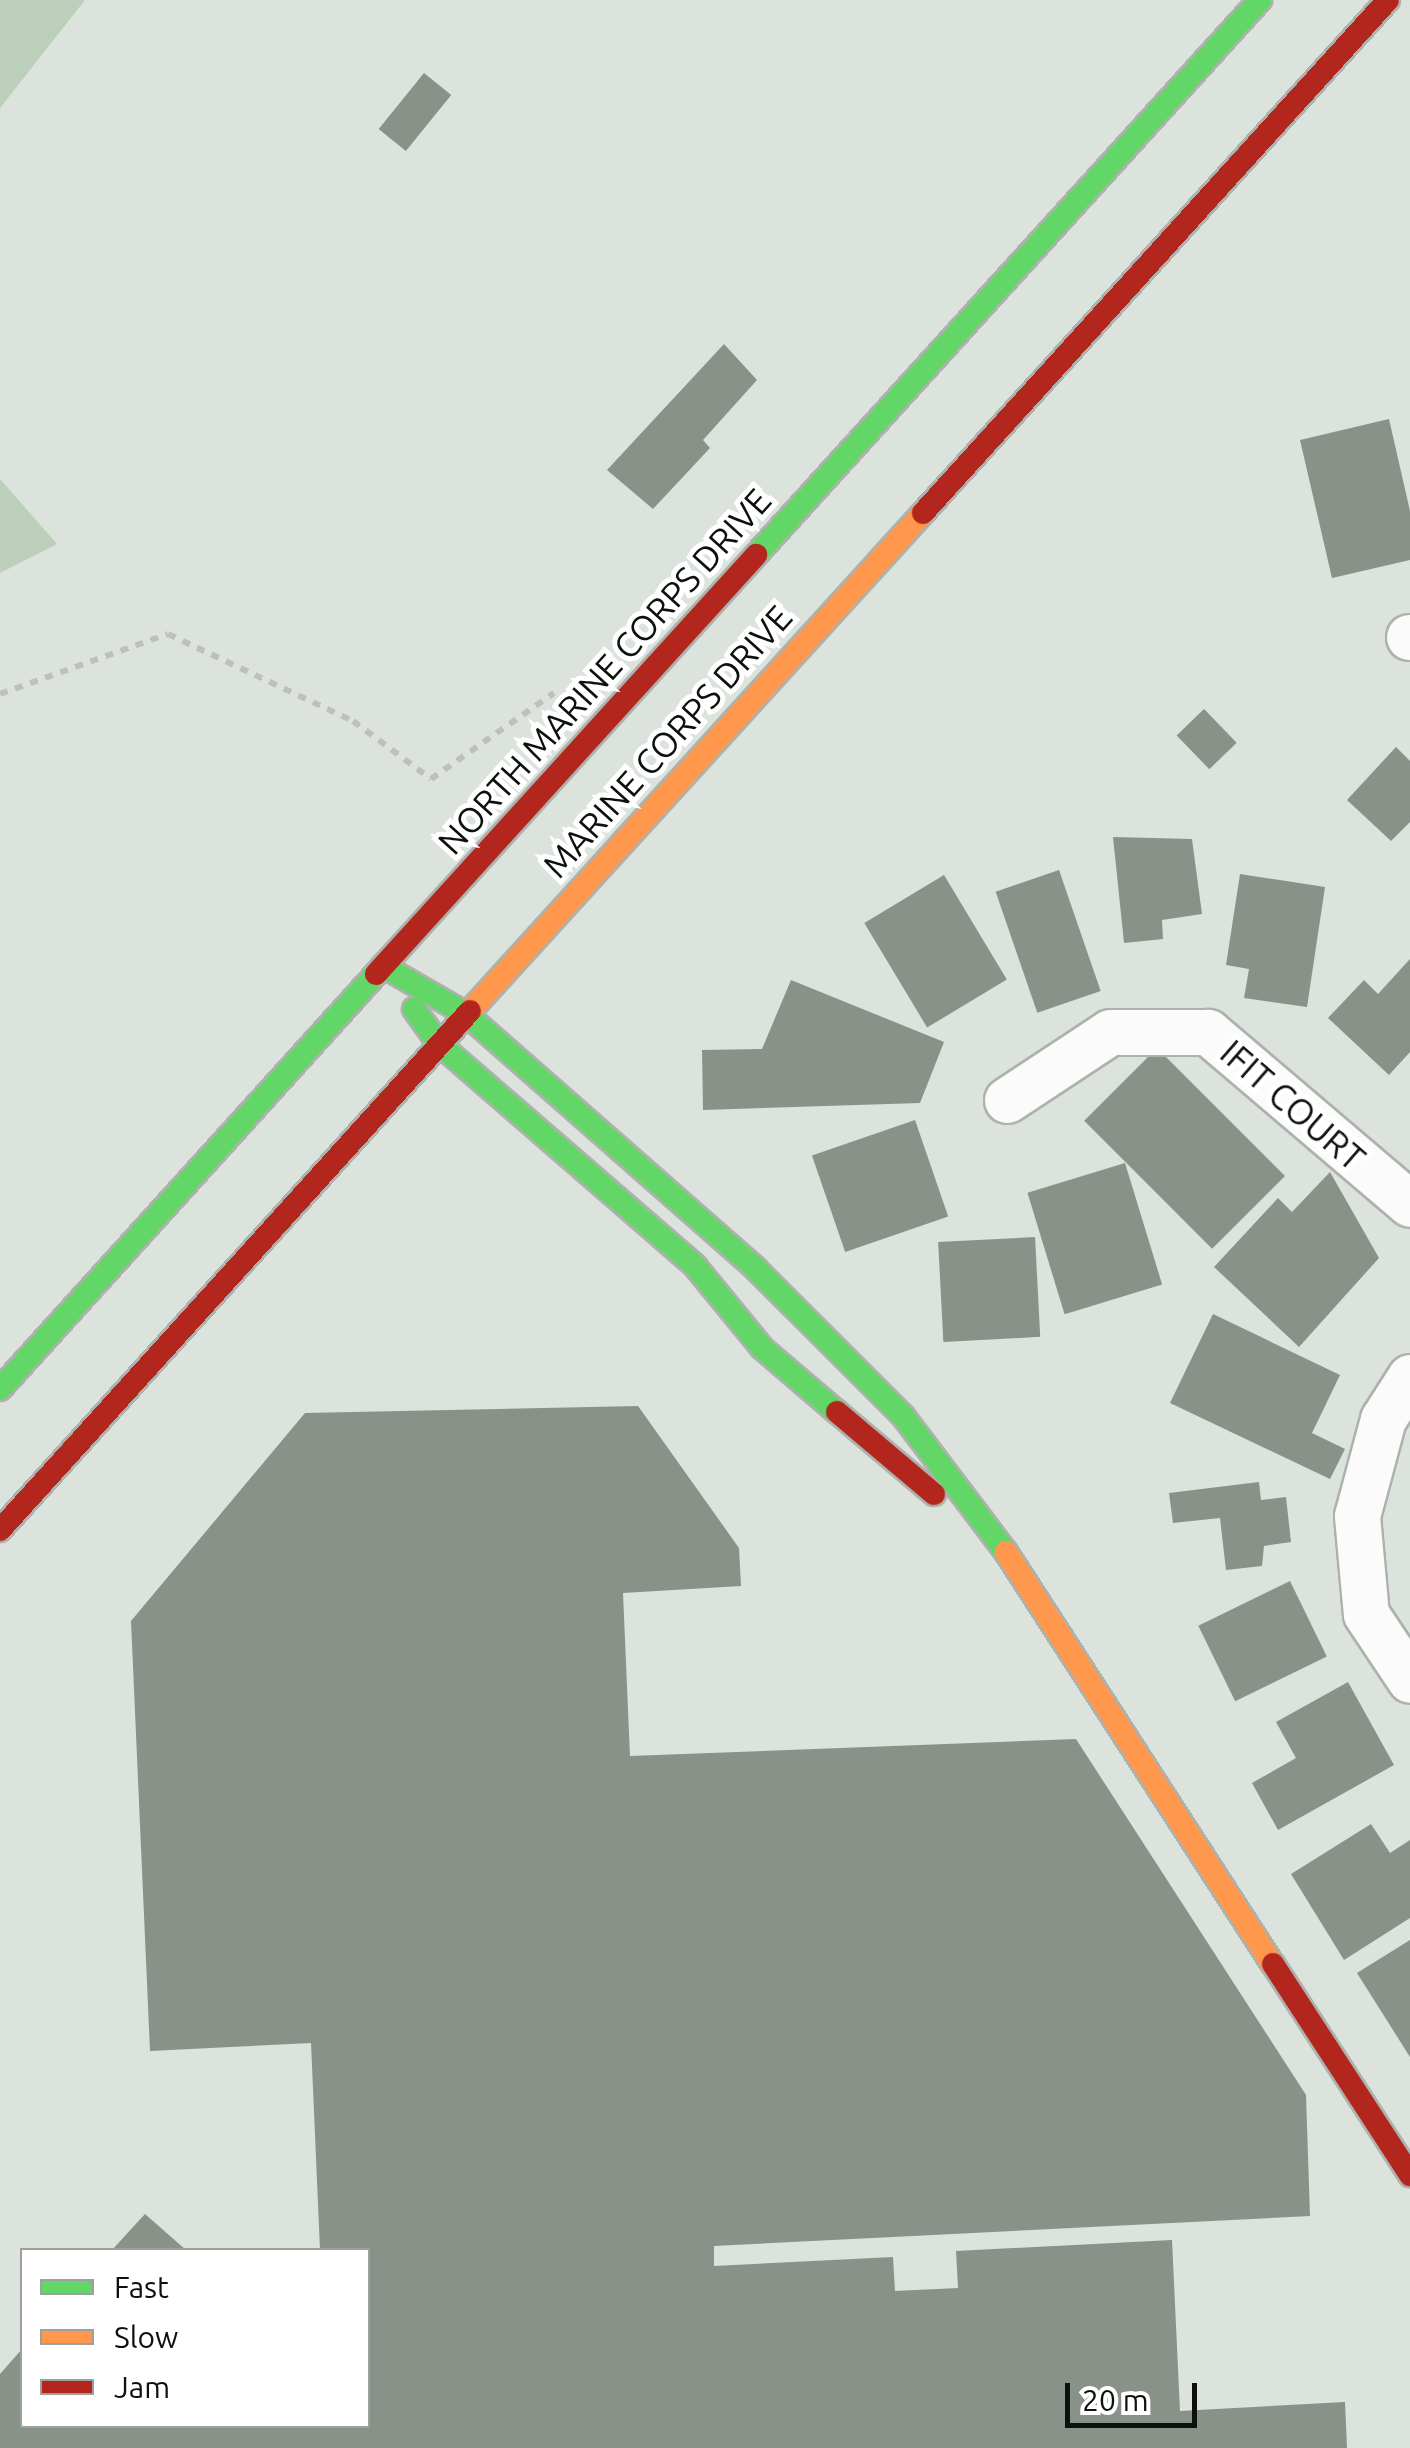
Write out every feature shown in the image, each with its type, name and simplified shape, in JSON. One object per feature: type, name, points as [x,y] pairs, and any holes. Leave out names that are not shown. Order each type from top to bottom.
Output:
[{"type":"main road","name":"NORTH MARINE CORPS DRIVE","points":[[0,1389],[1260,0]]},
{"type":"main road","name":"MARINE CORPS DRIVE","points":[[0,1530],[1388,0]]},
{"type":"main road","points":[[383,966],[466,1014],[754,1268],[903,1416],[1012,1560],[1410,2175]]},
{"type":"main road","points":[[383,966],[439,1044],[695,1266],[762,1348],[1012,1560]]},
{"type":"street","name":"IFIT COURT","points":[[1008,1100],[1110,1032],[1208,1032],[1410,1204]]},
{"type":"street","points":[[1410,1378],[1383,1419],[1357,1516],[1366,1614],[1410,1680]]},
{"type":"path","points":[[0,694],[168,634],[353,721],[431,779],[554,693]]},
{"type":"green space","points":[[0,0],[85,0],[0,108]]},
{"type":"green space","points":[[0,479],[57,544],[0,573]]},
{"type":"building","points":[[424,73],[451,95],[406,151],[379,129]]},
{"type":"building","points":[[724,344],[757,380],[703,440],[710,448],[653,509],[607,470]]},
{"type":"building","points":[[1389,419],[1410,511],[1410,560],[1332,578],[1300,440]]},
{"type":"building","points":[[1204,709],[1237,743],[1209,769],[1177,735]]},
{"type":"building","points":[[1396,747],[1410,761],[1410,822],[1391,841],[1347,800]]},
{"type":"building","points":[[1113,837],[1192,839],[1202,914],[1162,920],[1163,939],[1124,943]]},
{"type":"building","points":[[1059,870],[1101,991],[1037,1013],[996,892]]},
{"type":"building","points":[[1240,874],[1325,887],[1307,1007],[1244,998],[1249,969],[1226,965]]},
{"type":"building","points":[[944,875],[1007,980],[927,1027],[864,923]]},
{"type":"building","points":[[1410,959],[1410,1052],[1389,1075],[1328,1018],[1364,980],[1378,994]]},
{"type":"building","points":[[791,980],[944,1042],[920,1103],[703,1110],[702,1050],[762,1049]]},
{"type":"building","points":[[1157,1048],[1285,1176],[1212,1249],[1084,1121]]},
{"type":"building","points":[[915,1120],[948,1216],[845,1252],[812,1155]]},
{"type":"building","points":[[1125,1163],[1162,1284],[1065,1314],[1027,1193]]},
{"type":"building","points":[[1330,1172],[1379,1258],[1299,1347],[1214,1267],[1278,1198],[1292,1212]]},
{"type":"building","points":[[1035,1237],[1040,1337],[943,1342],[938,1242]]},
{"type":"building","points":[[1213,1314],[1340,1375],[1312,1433],[1345,1449],[1330,1479],[1170,1403]]},
{"type":"building","points":[[638,1406],[739,1548],[741,1586],[623,1593],[630,1756],[1076,1739],[1306,2095],[1310,2216],[714,2246],[714,2266],[893,2257],[895,2291],[958,2288],[956,2251],[1172,2240],[1180,2411],[1345,2402],[1347,2448],[0,2448],[0,2374],[20,2351],[20,2428],[370,2428],[370,2248],[320,2248],[311,2043],[150,2051],[131,1621],[305,1413]]},
{"type":"building","points":[[1259,1482],[1261,1500],[1286,1497],[1291,1542],[1264,1546],[1262,1566],[1226,1570],[1220,1518],[1173,1523],[1169,1493]]},
{"type":"building","points":[[1290,1581],[1327,1656],[1235,1701],[1198,1626]]},
{"type":"building","points":[[1348,1682],[1394,1765],[1278,1830],[1252,1783],[1296,1758],[1276,1722]]},
{"type":"building","points":[[1371,1824],[1390,1853],[1410,1840],[1410,1918],[1344,1960],[1291,1874]]},
{"type":"building","points":[[1410,1940],[1410,2057],[1357,1973]]},
{"type":"building","points":[[145,2214],[184,2248],[114,2248]]},
{"type":"traffic: fast","points":[[756,555],[1260,0]]},
{"type":"traffic: fast","points":[[383,966],[466,1014],[755,1268],[903,1416],[1006,1552]]},
{"type":"traffic: fast","points":[[0,1389],[376,974]]},
{"type":"traffic: fast","points":[[414,1009],[439,1044],[695,1266],[762,1348],[837,1412]]},
{"type":"traffic: slow","points":[[470,1011],[923,513]]},
{"type":"traffic: slow","points":[[1006,1552],[1273,1964]]},
{"type":"traffic: jam","points":[[923,513],[1388,0]]},
{"type":"traffic: jam","points":[[376,974],[756,555]]},
{"type":"traffic: jam","points":[[0,1530],[470,1011]]},
{"type":"traffic: jam","points":[[837,1412],[934,1494]]},
{"type":"traffic: jam","points":[[1273,1964],[1410,2175]]}]
